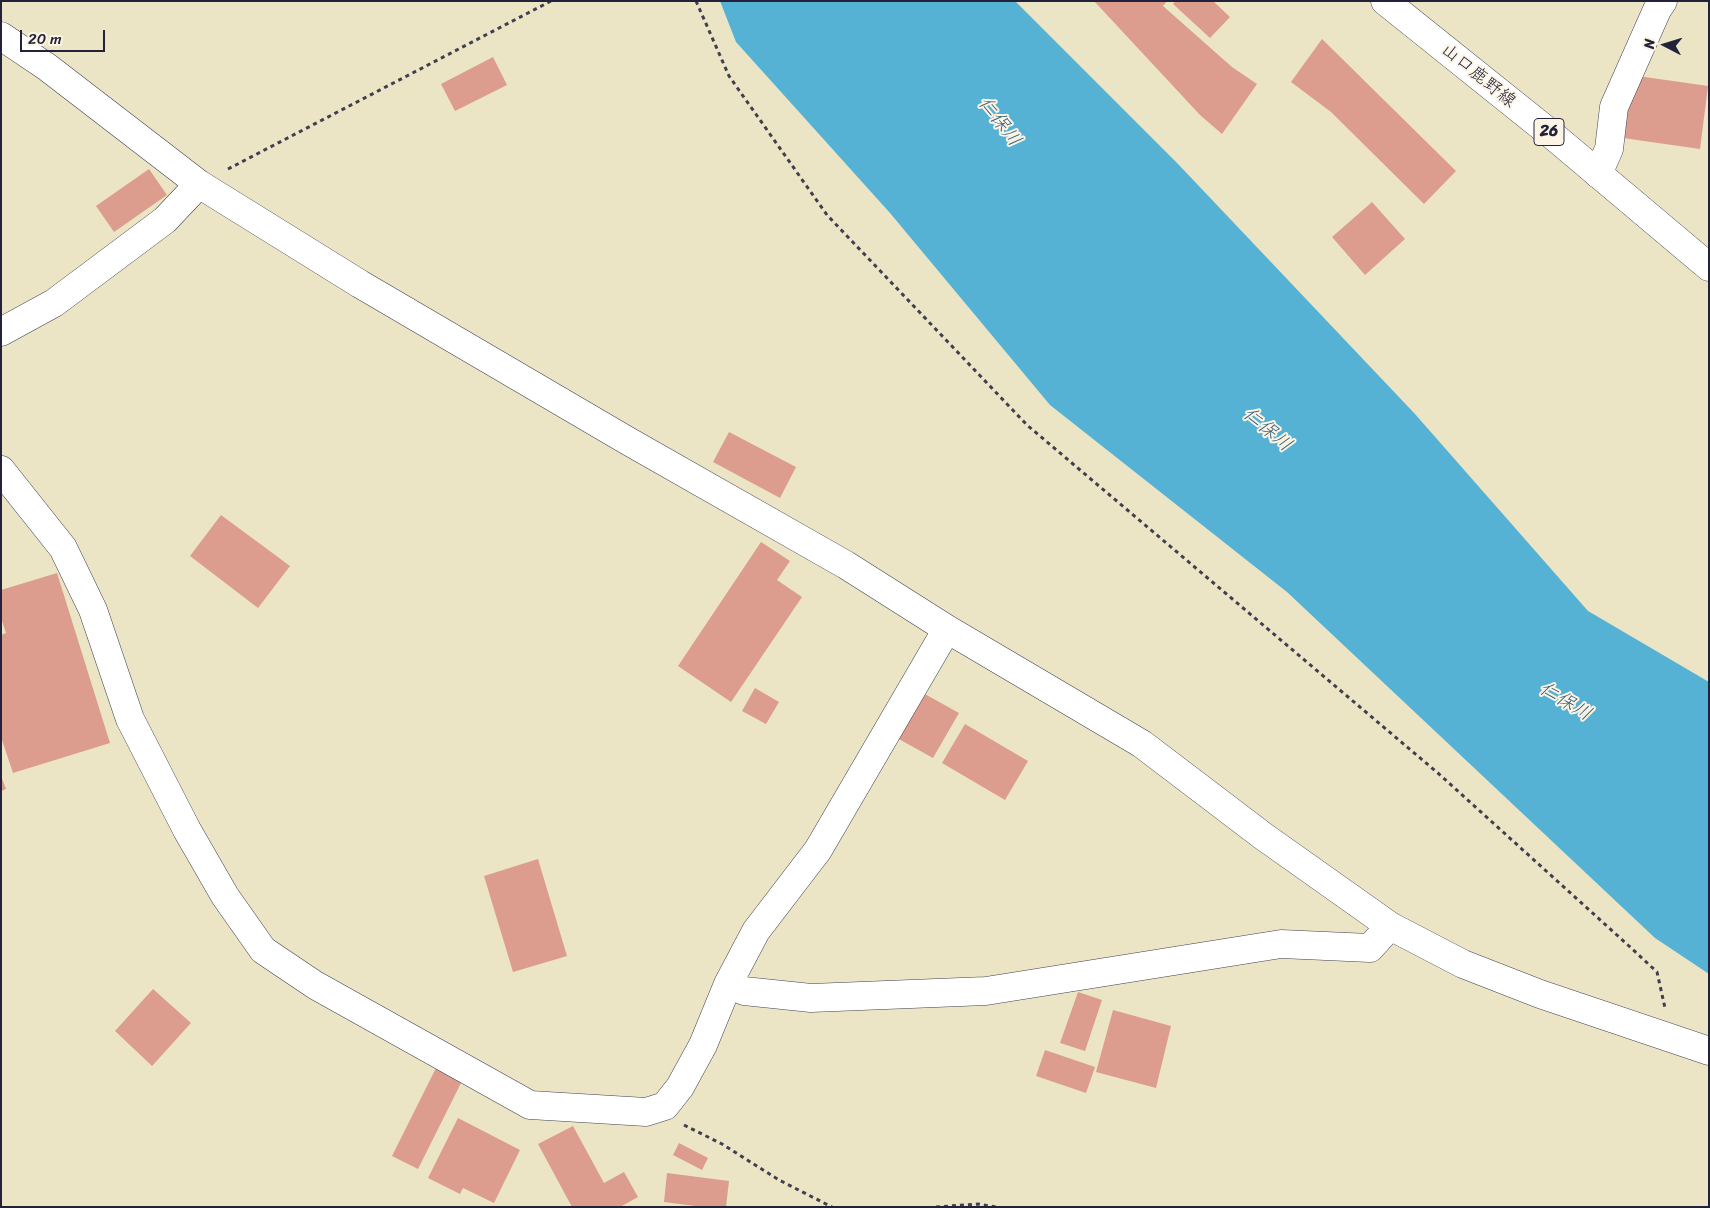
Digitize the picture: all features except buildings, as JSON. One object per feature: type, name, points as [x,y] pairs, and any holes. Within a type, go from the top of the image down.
[{"type":"street","name":"山口鹿野線","points":[[1384,1],[1598,174],[1709,267]]},
{"type":"street","points":[[1598,174],[1609,148],[1614,107],[1657,10],[1663,1]]},
{"type":"street","points":[[1,36],[47,67],[199,184],[360,284],[628,442],[846,565],[947,629],[1142,744],[1263,836],[1390,926],[1463,964],[1540,994],[1709,1051]]},
{"type":"street","points":[[1,332],[62,298],[165,220],[199,184]]},
{"type":"street","points":[[1,470],[63,548],[93,610],[130,719],[187,830],[225,896],[263,950],[323,990],[530,1105],[646,1112],[665,1106],[680,1087],[702,1045],[728,984],[756,931],[818,850],[947,629]]},
{"type":"street","points":[[728,984],[744,991],[811,998],[986,991],[1281,944],[1370,948],[1390,926]]},
{"type":"path","points":[[199,184],[551,1]]},
{"type":"path","points":[[696,1],[729,76],[827,215],[1027,425],[1440,774],[1657,972],[1666,1011],[1659,1034]]},
{"type":"path","points":[[665,1106],[673,1119],[722,1144],[779,1180],[832,1207]]},
{"type":"path","points":[[936,1207],[978,1204],[996,1207]]},
{"type":"water","name":"仁保川","points":[[720,1],[1015,1],[1179,165],[1415,414],[1588,611],[1709,682],[1709,974],[1655,938],[1287,592],[1050,405],[890,213],[736,42]]}]
